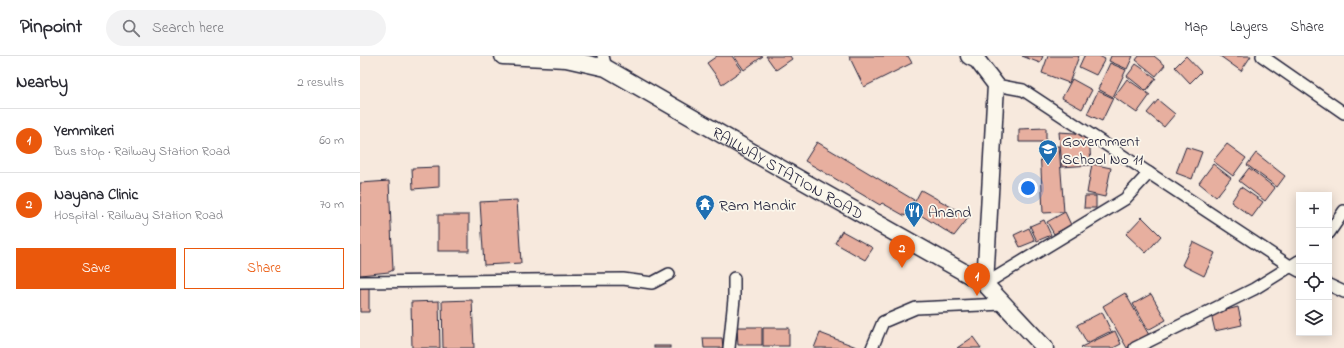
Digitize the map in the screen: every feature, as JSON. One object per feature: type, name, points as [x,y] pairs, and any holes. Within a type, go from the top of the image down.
[{"type":"main road","name":"RAILWAY STATION ROAD","points":[[503,56],[604,62],[773,164],[985,284],[1045,348]]},
{"type":"main road","points":[[975,57],[996,85],[985,284]]},
{"type":"street","points":[[1262,56],[1344,113]]},
{"type":"street","points":[[996,85],[1023,90],[1149,173],[1296,266],[1254,289],[1135,348]]},
{"type":"street","points":[[985,284],[1125,199],[1149,173]]},
{"type":"street","points":[[1332,229],[1344,211]]},
{"type":"street","points":[[360,282],[624,279],[652,283],[669,274]]},
{"type":"street","points":[[729,348],[734,299],[734,278]]},
{"type":"street","points":[[1332,286],[1344,292]]},
{"type":"street","points":[[872,348],[883,322],[916,308],[1003,304]]},
{"type":"building","points":[[717,56],[732,56],[742,70],[722,84],[707,63]]},
{"type":"building","points":[[734,56],[763,56],[744,70]]},
{"type":"building","points":[[766,56],[790,56],[792,59],[776,70]]},
{"type":"building","points":[[849,56],[908,56],[912,63],[864,87]]},
{"type":"building","points":[[1022,56],[1043,56],[1040,63]]},
{"type":"building","points":[[1048,56],[1079,56],[1069,83],[1042,73]]},
{"type":"building","points":[[1084,56],[1099,56],[1105,59],[1096,75],[1079,67]]},
{"type":"building","points":[[1111,56],[1133,56],[1127,69],[1109,61]]},
{"type":"building","points":[[1139,56],[1154,56],[1165,65],[1156,76],[1136,60]]},
{"type":"building","points":[[1186,56],[1201,72],[1190,83],[1175,67]]},
{"type":"building","points":[[1220,56],[1251,56],[1241,71]]},
{"type":"building","points":[[1110,63],[1126,70],[1113,97],[1098,89]]},
{"type":"building","points":[[1136,64],[1156,78],[1146,91],[1127,76]]},
{"type":"building","points":[[1072,79],[1092,90],[1082,109],[1062,98]]},
{"type":"building","points":[[1127,79],[1150,95],[1137,113],[1114,97]]},
{"type":"building","points":[[1098,91],[1113,98],[1102,121],[1087,114]]},
{"type":"building","points":[[1158,100],[1175,114],[1164,127],[1147,113]]},
{"type":"building","points":[[1046,128],[1046,142],[1019,142],[1019,129]]},
{"type":"building","points":[[1059,132],[1089,134],[1091,165],[1062,167]]},
{"type":"building","points":[[817,142],[914,200],[905,216],[882,203],[880,205],[805,161]]},
{"type":"building","points":[[1227,144],[1246,158],[1233,176],[1213,161]]},
{"type":"building","points":[[1059,146],[1064,212],[1043,213],[1040,147]]},
{"type":"building","points":[[1186,147],[1202,152],[1192,179],[1176,173]]},
{"type":"building","points":[[1256,153],[1285,176],[1277,187],[1247,165]]},
{"type":"building","points":[[1092,164],[1111,168],[1105,197],[1087,193]]},
{"type":"building","points":[[1213,164],[1231,178],[1216,197],[1199,183]]},
{"type":"building","points":[[439,167],[439,187],[413,189],[412,168]]},
{"type":"building","points":[[1249,168],[1275,188],[1265,201],[1239,181]]},
{"type":"building","points":[[389,181],[393,270],[389,272],[360,275],[360,183]]},
{"type":"building","points":[[1241,187],[1263,202],[1252,217],[1231,202]]},
{"type":"building","points":[[921,190],[969,217],[954,236],[911,209]]},
{"type":"building","points":[[1085,196],[1096,196],[1096,208],[1084,208]]},
{"type":"building","points":[[517,200],[521,263],[484,265],[480,202]]},
{"type":"building","points":[[1065,212],[1071,225],[1054,234],[1047,222]]},
{"type":"building","points":[[438,215],[469,215],[469,251],[438,251]]},
{"type":"building","points":[[1142,217],[1161,236],[1146,253],[1126,234]]},
{"type":"building","points":[[1044,220],[1051,235],[1037,241],[1030,226]]},
{"type":"building","points":[[1029,228],[1035,241],[1020,247],[1014,235]]},
{"type":"building","points":[[842,231],[873,248],[865,260],[835,243]]},
{"type":"building","points":[[1193,242],[1215,253],[1204,276],[1182,265]]},
{"type":"building","points":[[369,285],[369,312],[360,312],[360,286]]},
{"type":"building","points":[[1125,293],[1149,335],[1127,348],[1103,306]]},
{"type":"building","points":[[1151,294],[1166,320],[1148,330],[1133,304]]},
{"type":"building","points":[[472,300],[474,348],[443,348],[442,301]]},
{"type":"building","points":[[439,301],[440,348],[412,348],[411,302]]},
{"type":"building","points":[[1238,307],[1242,325],[1215,331],[1211,314]]},
{"type":"building","points":[[1102,312],[1111,331],[1087,343],[1077,325]]},
{"type":"building","points":[[737,327],[762,327],[762,345],[738,345]]},
{"type":"building","points":[[763,328],[789,328],[789,346],[763,346]]},
{"type":"building","points":[[1115,331],[1121,344],[1113,348],[1081,347]]},
{"type":"building","points":[[820,333],[859,348],[814,348]]},
{"type":"building","points":[[973,337],[981,348],[957,348]]},
{"type":"building","points":[[703,338],[722,338],[723,348],[704,348]]},
{"type":"building","points":[[654,346],[670,346],[670,348],[654,348]]},
{"type":"place","name":"Government School No 11","points":[[1048,166]]},
{"type":"place","name":"Ram Mandir","points":[[705,221]]},
{"type":"place","name":"Anand","points":[[914,228]]},
{"type":"place","name":"Nayana Clinic","points":[[902,268]]},
{"type":"place","name":"Yemmikeri","points":[[977,296]]}]
